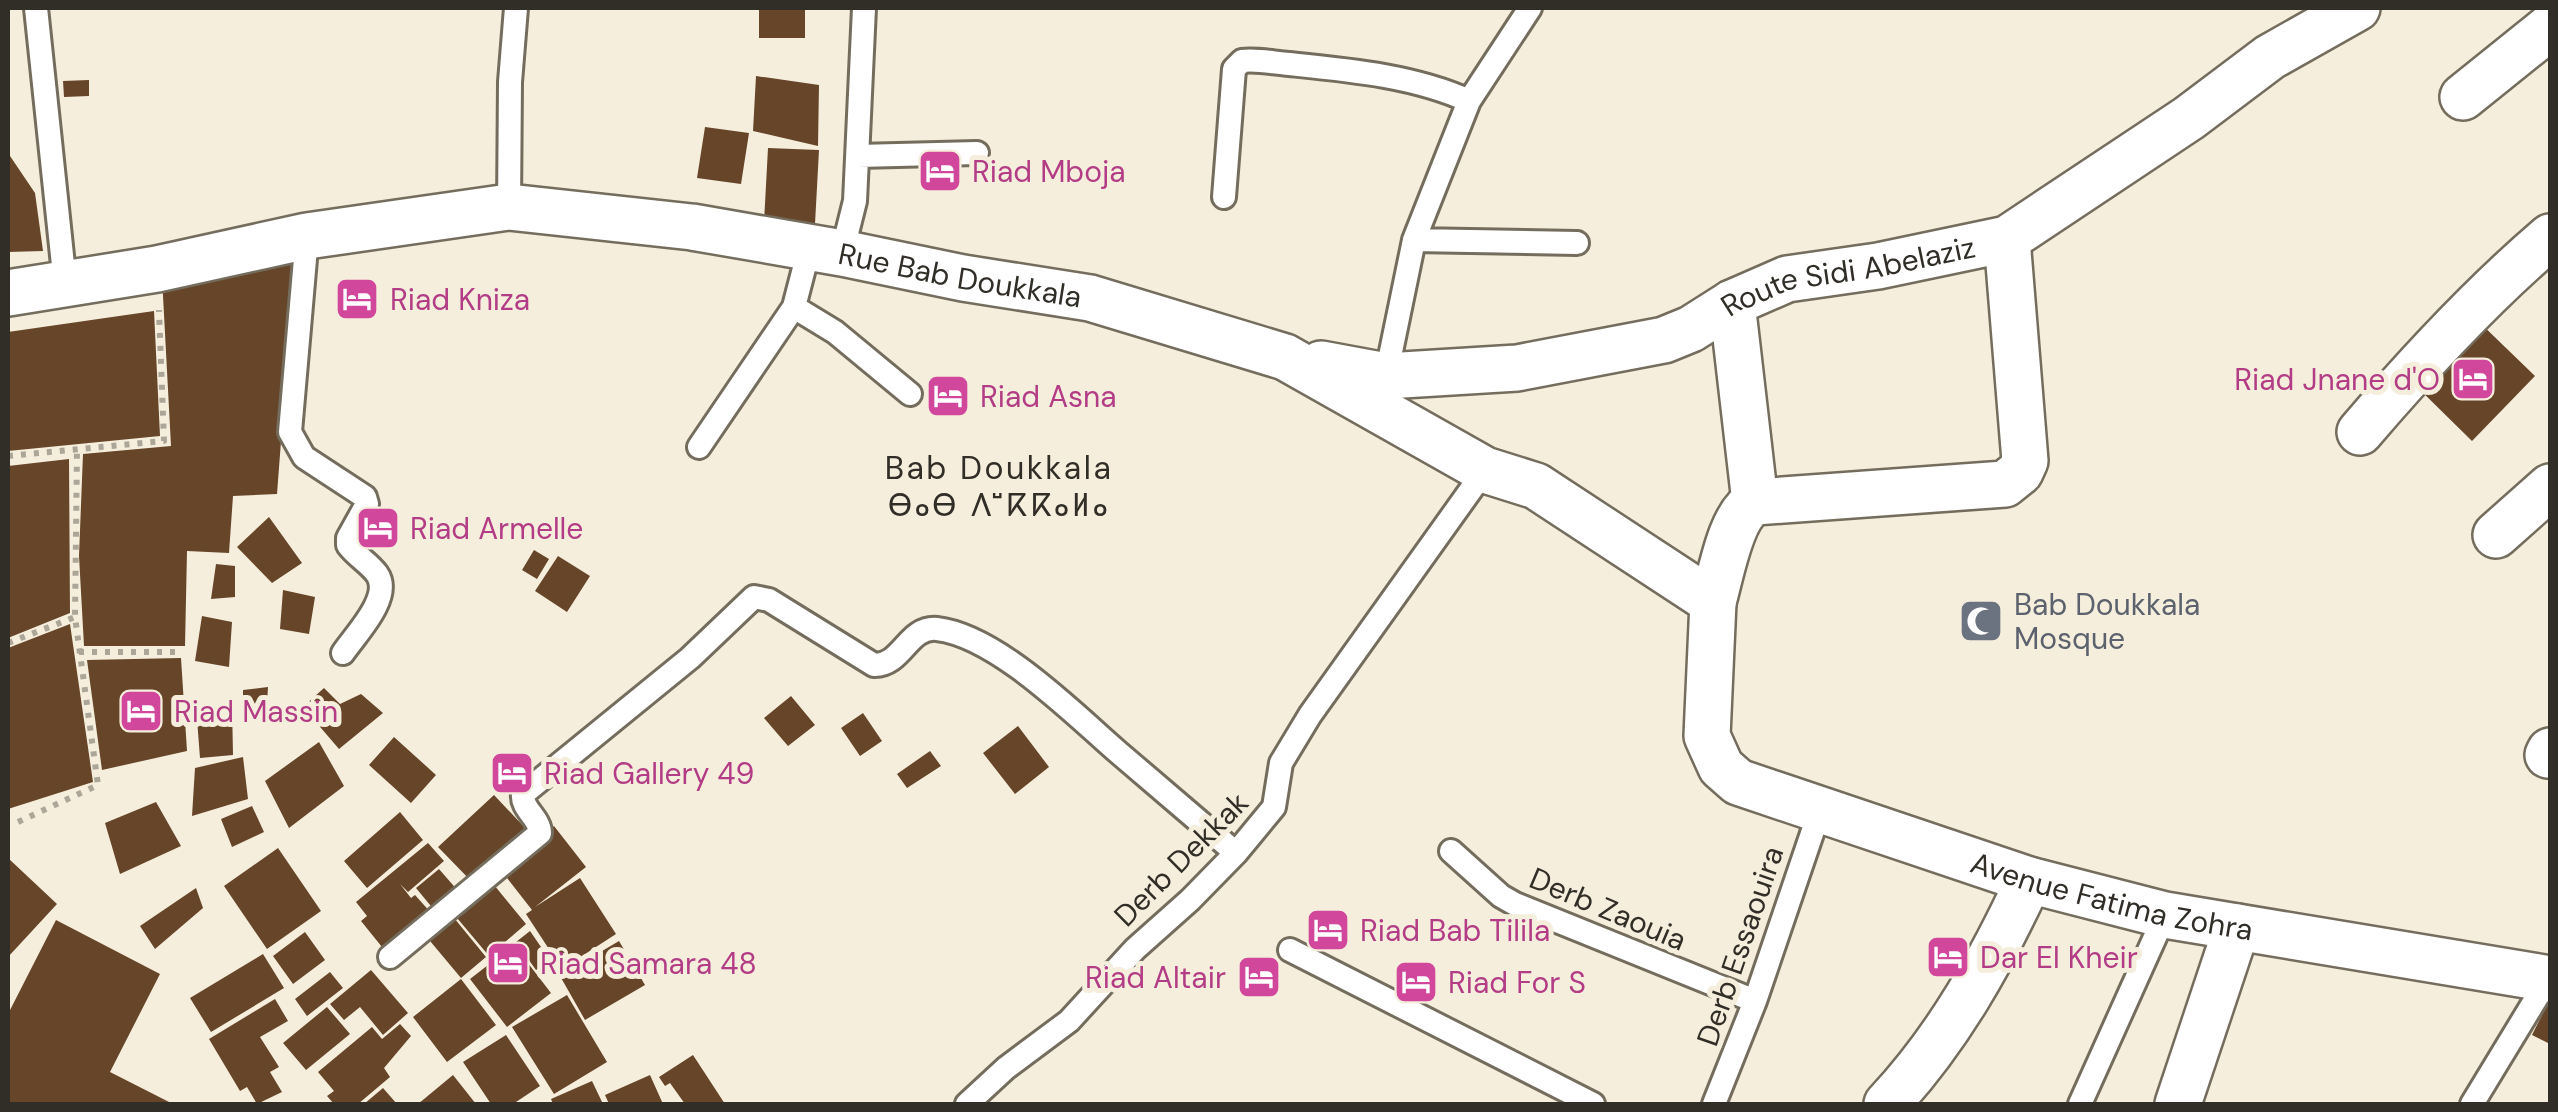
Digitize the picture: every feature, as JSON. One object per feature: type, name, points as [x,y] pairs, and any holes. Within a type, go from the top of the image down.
[{"type":"street","name":"Route Sidi Abelaziz","points":[[1285,357],[1386,376],[1517,368],[1664,340],[1787,279],[1878,266],[2007,240],[2190,118],[2270,57],[2356,8]]},
{"type":"street","points":[[2463,98],[2550,27]]},
{"type":"street","name":"Rue Bab Doukkala","points":[[8,293],[157,269],[307,236],[508,207],[692,227],[1090,298],[1285,357],[1485,470],[1536,486],[1713,602]]},
{"type":"street","points":[[2360,432],[2412,371],[2487,294],[2550,237]]},
{"type":"street","points":[[1713,602],[1736,524],[1746,507],[1755,502],[2005,484],[2014,479],[2025,461],[2007,240]]},
{"type":"street","points":[[1732,304],[1755,502]]},
{"type":"street","points":[[2496,535],[2550,488]]},
{"type":"street","name":"Avenue Fatima Zohra","points":[[1713,602],[1707,736],[1721,768],[1738,782],[2029,880],[2164,916],[2549,979]]},
{"type":"street","points":[[1887,1104],[1938,1041],[1997,950],[2029,880]]},
{"type":"street","points":[[2178,1104],[2237,927]]},
{"type":"lane","points":[[36,8],[66,284]]},
{"type":"lane","points":[[508,207],[510,82],[516,8]]},
{"type":"lane","points":[[699,447],[794,307],[854,201],[864,8]]},
{"type":"lane","points":[[1386,376],[1414,240],[1469,101],[1530,8]]},
{"type":"lane","points":[[1224,197],[1234,69],[1242,62],[1311,66],[1433,88],[1469,101]]},
{"type":"lane","points":[[858,156],[977,153]]},
{"type":"lane","points":[[307,236],[290,432],[304,457],[365,496],[367,504],[348,545],[378,574],[381,584],[374,606],[342,652]]},
{"type":"lane","points":[[1414,240],[1576,243]]},
{"type":"lane","points":[[794,307],[848,342],[910,394]]},
{"type":"lane","name":"Derb Dekkak","points":[[966,1104],[1069,1021],[1134,949],[1236,853],[1274,807],[1281,763],[1310,715],[1485,470]]},
{"type":"lane","points":[[390,957],[540,832],[523,802],[523,794],[690,658],[754,596],[769,600],[874,664],[892,660],[921,630],[933,628],[955,633],[985,648],[1061,702],[1236,853]]},
{"type":"lane","name":"Derb Essaouira","points":[[1714,1104],[1755,1001],[1820,807]]},
{"type":"lane","name":"Derb Zaouia","points":[[1451,852],[1514,904],[1755,1001]]},
{"type":"lane","points":[[2080,1104],[2164,916]]},
{"type":"lane","points":[[1290,950],[1593,1104]]},
{"type":"lane","points":[[2472,1104],[2549,979]]},
{"type":"path","points":[[8,456],[164,441],[157,269]]},
{"type":"path","points":[[18,822],[98,785],[75,618],[77,449]]},
{"type":"path","points":[[8,643],[75,618]]},
{"type":"path","points":[[79,652],[180,652]]},
{"type":"building","points":[[759,8],[805,8],[805,38],[759,38]]},
{"type":"building","points":[[756,76],[819,85],[818,146],[753,131]]},
{"type":"building","points":[[89,80],[89,96],[64,97],[63,81]]},
{"type":"building","points":[[705,127],[749,133],[741,184],[697,178]]},
{"type":"building","points":[[768,148],[819,150],[815,224],[764,222]]},
{"type":"building","points":[[8,153],[35,193],[43,251],[8,252]]},
{"type":"building","points":[[295,257],[277,494],[233,496],[229,553],[187,551],[185,646],[84,646],[79,556],[83,454],[171,446],[162,277]]},
{"type":"building","points":[[154,311],[160,436],[8,451],[8,332]]},
{"type":"building","name":"Riad Jnane d'O","points":[[2475,318],[2535,376],[2472,441],[2412,382]]},
{"type":"building","points":[[69,459],[70,613],[8,638],[8,466]]},
{"type":"building","points":[[269,517],[302,563],[272,583],[237,547]]},
{"type":"building","points":[[534,550],[549,559],[537,579],[522,570]]},
{"type":"building","points":[[558,556],[590,576],[567,612],[535,591]]},
{"type":"building","points":[[216,564],[235,566],[235,597],[211,599]]},
{"type":"building","points":[[283,590],[315,597],[309,634],[280,629]]},
{"type":"building","points":[[202,616],[232,622],[229,667],[195,661]]},
{"type":"building","points":[[70,624],[93,782],[8,809],[8,648]]},
{"type":"building","points":[[181,658],[187,751],[102,770],[87,660]]},
{"type":"building","points":[[268,687],[267,704],[243,708],[243,690]]},
{"type":"building","points":[[324,688],[340,704],[361,694],[383,713],[339,749],[303,707]]},
{"type":"building","points":[[791,696],[815,725],[788,746],[764,718]]},
{"type":"building","points":[[232,705],[233,755],[200,758],[196,706]]},
{"type":"building","points":[[863,713],[882,741],[860,756],[841,728]]},
{"type":"building","points":[[1018,726],[1049,767],[1015,794],[983,753]]},
{"type":"building","points":[[394,737],[436,775],[411,803],[369,765]]},
{"type":"building","points":[[319,742],[344,786],[289,828],[265,781]]},
{"type":"building","points":[[930,751],[941,766],[907,788],[897,774]]},
{"type":"building","points":[[243,757],[248,799],[192,816],[195,768]]},
{"type":"building","points":[[494,795],[529,832],[474,884],[438,847]]},
{"type":"building","points":[[156,802],[181,846],[120,874],[105,823]]},
{"type":"building","points":[[252,806],[264,832],[232,847],[221,819]]},
{"type":"building","points":[[400,812],[423,840],[367,888],[344,861]]},
{"type":"building","points":[[554,826],[586,867],[535,907],[580,878],[616,934],[562,969],[526,914],[532,910],[500,869]]},
{"type":"building","points":[[428,843],[444,861],[408,892],[400,884],[411,898],[415,895],[432,914],[386,952],[361,921],[367,916],[356,902]]},
{"type":"building","points":[[278,848],[321,911],[267,949],[224,886]]},
{"type":"building","points":[[8,858],[57,904],[8,957]]},
{"type":"building","points":[[439,869],[459,892],[435,911],[416,888]]},
{"type":"building","points":[[490,880],[526,924],[489,956],[452,912]]},
{"type":"building","points":[[196,888],[203,908],[155,949],[140,926]]},
{"type":"building","points":[[450,913],[486,957],[461,978],[425,935]]},
{"type":"building","points":[[56,920],[160,974],[110,1072],[173,1104],[8,1104],[8,1014]]},
{"type":"building","points":[[530,931],[550,960],[536,970],[516,942]]},
{"type":"building","points":[[305,932],[325,960],[293,984],[273,956]]},
{"type":"building","points":[[619,941],[645,985],[585,1020],[560,976]]},
{"type":"building","points":[[514,945],[551,993],[507,1027],[470,979]]},
{"type":"building","points":[[263,954],[284,988],[211,1032],[190,998]]},
{"type":"building","points":[[371,970],[408,1013],[383,1035],[360,1007],[344,1020],[330,1004]]},
{"type":"building","points":[[330,972],[343,988],[307,1016],[295,999]]},
{"type":"building","points":[[461,979],[496,1025],[447,1062],[413,1017]]},
{"type":"building","points":[[567,995],[607,1062],[554,1094],[512,1027]]},
{"type":"building","points":[[275,999],[288,1021],[260,1037],[279,1067],[270,1072],[282,1092],[257,1104],[247,1087],[240,1091],[209,1039]]},
{"type":"building","points":[[2550,999],[2550,1044],[2532,1035]]},
{"type":"building","points":[[327,1007],[350,1034],[306,1070],[283,1043]]},
{"type":"building","points":[[400,1024],[411,1036],[384,1068],[390,1077],[358,1104],[334,1104],[327,1096],[334,1091],[318,1072],[372,1027],[382,1039]]},
{"type":"building","points":[[506,1035],[540,1086],[513,1104],[491,1104],[463,1062]]},
{"type":"building","points":[[693,1055],[725,1104],[685,1104],[670,1083],[665,1086],[659,1077]]},
{"type":"building","points":[[453,1075],[476,1104],[418,1104]]},
{"type":"building","points":[[650,1075],[663,1104],[609,1104],[605,1095]]},
{"type":"building","points":[[592,1081],[603,1104],[553,1104],[551,1099]]},
{"type":"building","points":[[383,1088],[397,1104],[364,1104]]},
{"type":"place","name":"Riad Mboja","points":[[940,171]]},
{"type":"place","name":"Riad Kniza","points":[[357,299]]},
{"type":"place","name":"Riad Jnane d'O","points":[[2473,379]]},
{"type":"place","name":"Riad Asna","points":[[948,396]]},
{"type":"place","name":"Riad Armelle","points":[[378,528]]},
{"type":"place","name":"Bab Doukkala Mosque","points":[[1981,621]]},
{"type":"place","name":"Riad Massin","points":[[141,711]]},
{"type":"place","name":"Riad Gallery 49","points":[[512,773]]},
{"type":"place","name":"Riad Bab Tilila","points":[[1328,930]]},
{"type":"place","name":"Dar El Kheir","points":[[1948,957]]},
{"type":"place","name":"Riad Samara 48","points":[[508,963]]},
{"type":"place","name":"Riad Altair","points":[[1259,977]]},
{"type":"place","name":"Riad For S","points":[[1416,982]]},
{"type":"district","name":"Bab Doukkala ⴱⴰⴱ ⴷⵯⴽⴽⴰⵍⴰ","points":[[999,486]]}]
